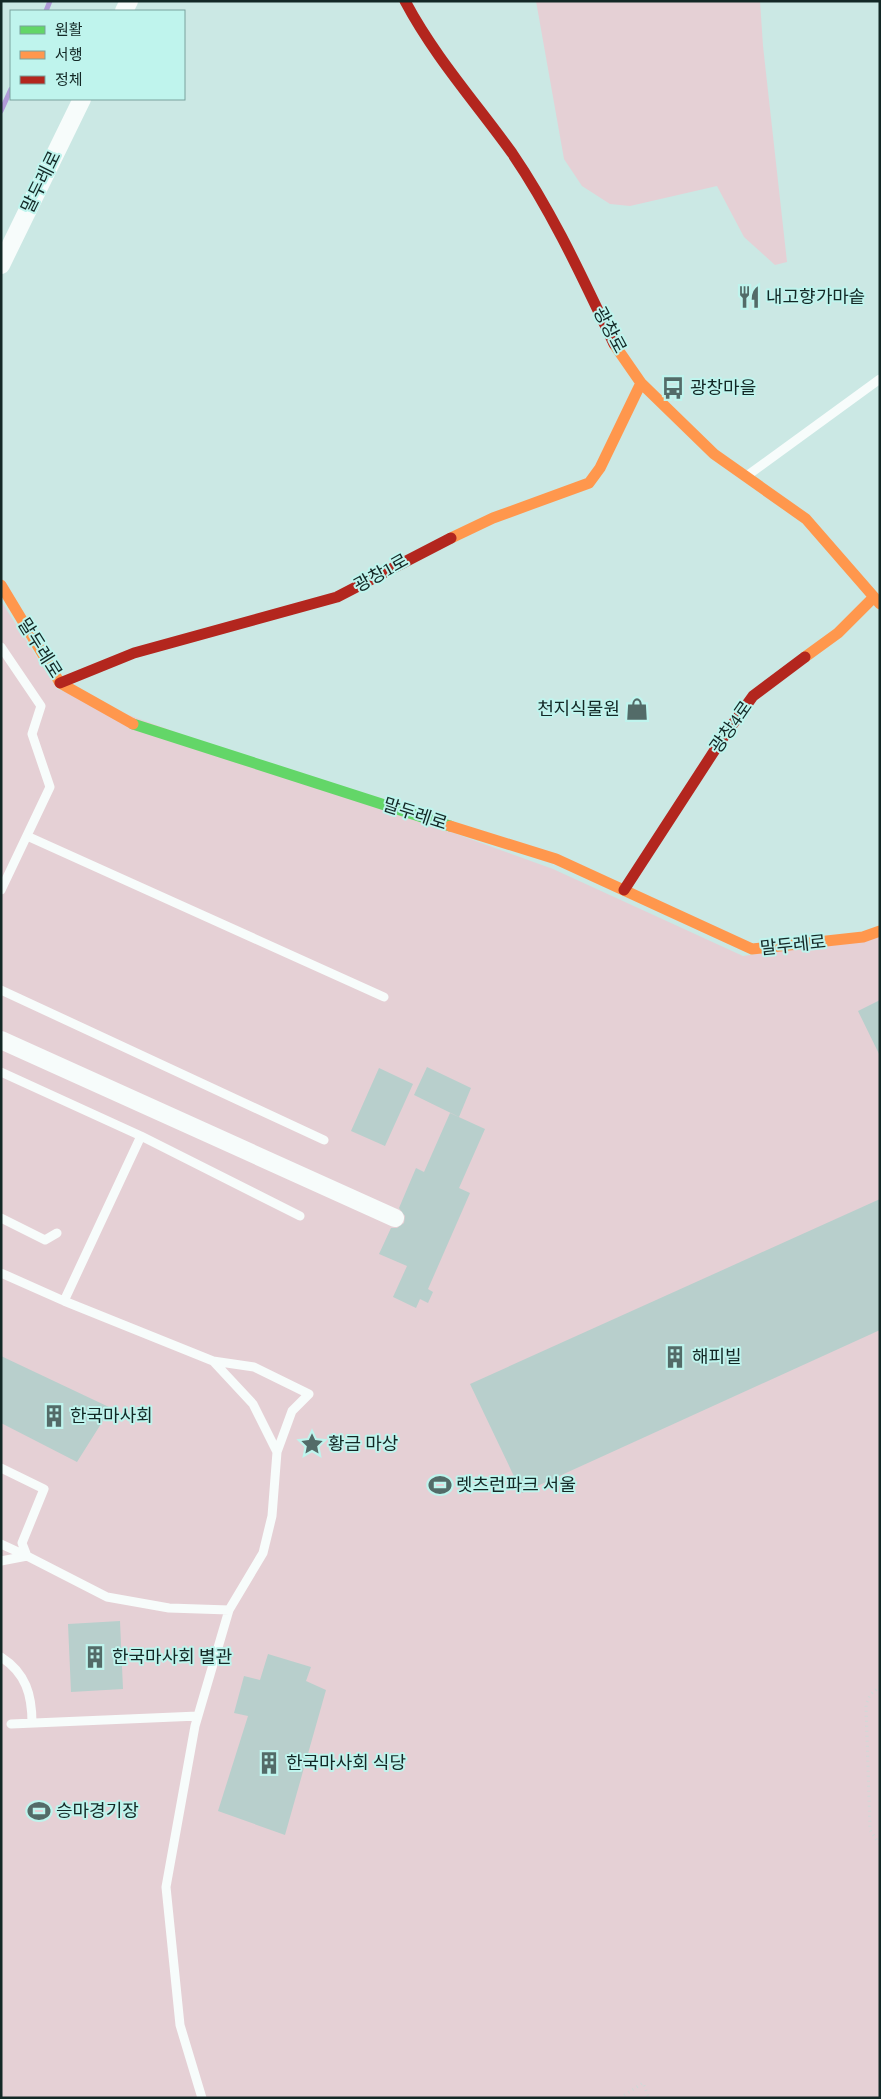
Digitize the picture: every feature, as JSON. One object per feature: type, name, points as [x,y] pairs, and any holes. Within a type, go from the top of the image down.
[{"type":"street","name":"광창로","points":[[405,1],[420,27],[512,154],[557,225],[615,345],[641,383],[714,454],[806,519],[877,601]]},
{"type":"street","name":"말두레로","points":[[1,265],[82,100]]},
{"type":"street","name":"광창1로","points":[[60,683],[134,654],[337,597],[414,554],[493,518],[589,483],[600,468],[641,383]]},
{"type":"street","name":"말두레로","points":[[1,585],[60,683],[140,728],[556,859],[752,949],[863,937],[880,931]]},
{"type":"street","name":"광창4로","points":[[624,890],[722,738],[753,696],[838,633],[877,601]]},
{"type":"street","points":[[1,1040],[395,1218]]},
{"type":"lane","points":[[746,476],[880,379]]},
{"type":"lane","points":[[1,647],[41,706],[32,734],[50,787],[1,890]]},
{"type":"lane","points":[[27,836],[384,997]]},
{"type":"lane","points":[[1,990],[324,1140]]},
{"type":"lane","points":[[1,1072],[141,1136],[300,1216]]},
{"type":"lane","points":[[64,1302],[141,1136]]},
{"type":"lane","points":[[1,1218],[45,1240],[58,1233]]},
{"type":"lane","points":[[1,1273],[64,1302],[213,1361],[254,1367],[309,1394],[292,1411],[278,1452],[272,1516],[263,1553],[229,1610],[198,1716],[166,1887],[180,2025],[202,2098]]},
{"type":"lane","points":[[213,1361],[253,1404],[278,1452]]},
{"type":"lane","points":[[1,1468],[44,1488],[22,1543],[27,1556]]},
{"type":"lane","points":[[1,1544],[107,1597],[169,1608],[229,1610]]},
{"type":"lane","points":[[1,1561],[27,1556]]},
{"type":"lane","points":[[1,1657],[23,1677],[29,1689],[32,1723]]},
{"type":"lane","points":[[11,1724],[198,1716]]},
{"type":"path","points":[[880,1686],[870,1695],[866,1705],[870,1830],[880,1845]]},
{"type":"path","points":[[620,2098],[643,2083],[650,2098]]},
{"type":"shaded area","points":[[536,1],[760,1],[763,46],[787,262],[775,265],[744,237],[717,186],[630,206],[610,204],[582,186],[564,159]]},
{"type":"shaded area","name":"렛츠런파크 서울","points":[[1,601],[57,689],[553,869],[743,956],[880,937],[880,2098],[1,2098]]},
{"type":"building","points":[[880,1000],[880,1056],[858,1011]]},
{"type":"building","points":[[427,1067],[471,1088],[459,1117],[414,1095]]},
{"type":"building","points":[[379,1068],[413,1084],[385,1146],[351,1131]]},
{"type":"building","points":[[450,1113],[485,1129],[459,1188],[470,1193],[428,1289],[433,1292],[428,1303],[420,1299],[416,1308],[393,1297],[407,1266],[379,1254],[391,1228],[397,1228],[404,1223],[405,1216],[399,1208],[416,1168],[424,1172]]},
{"type":"building","name":"해피빌","points":[[880,1199],[880,1330],[522,1493],[470,1384]]},
{"type":"building","name":"한국마사회","points":[[1,1356],[111,1408],[77,1462],[1,1423]]},
{"type":"building","name":"한국마사회 별관","points":[[120,1621],[123,1689],[71,1692],[68,1624]]},
{"type":"building","name":"한국마사회 식당","points":[[268,1654],[311,1667],[306,1681],[326,1690],[285,1835],[218,1811],[248,1716],[234,1713],[244,1676],[260,1680]]},
{"type":"waterway","points":[[46,10],[50,1]]},
{"type":"waterway","points":[[1,111],[10,91]]},
{"type":"traffic: fast","points":[[133,724],[450,826]]},
{"type":"traffic: slow","points":[[614,344],[641,383],[714,454],[806,519],[880,604]]},
{"type":"traffic: slow","points":[[451,538],[493,518],[589,483],[600,468],[641,383]]},
{"type":"traffic: slow","points":[[1,585],[60,683],[133,724]]},
{"type":"traffic: slow","points":[[805,657],[838,633],[873,598]]},
{"type":"traffic: slow","points":[[450,826],[556,859],[752,949],[863,937],[880,931]]},
{"type":"traffic: jam","points":[[405,1],[442,60],[527,176],[567,247],[614,344]]},
{"type":"traffic: jam","points":[[60,683],[134,653],[337,597],[451,538]]},
{"type":"traffic: jam","points":[[624,890],[722,739],[753,696],[805,657]]},
{"type":"place","name":"내고향가마솥","points":[[749,297]]},
{"type":"place","name":"광창마을","points":[[673,388]]},
{"type":"place","name":"천지식물원","points":[[637,709]]},
{"type":"place","name":"해피빌","points":[[675,1357]]},
{"type":"place","name":"한국마사회","points":[[54,1416]]},
{"type":"place","name":"황금 마상","points":[[312,1444]]},
{"type":"place","name":"렛츠런파크 서울","points":[[440,1485]]},
{"type":"place","name":"한국마사회 별관","points":[[95,1657]]},
{"type":"place","name":"한국마사회 식당","points":[[269,1763]]},
{"type":"place","name":"승마경기장","points":[[39,1811]]}]
